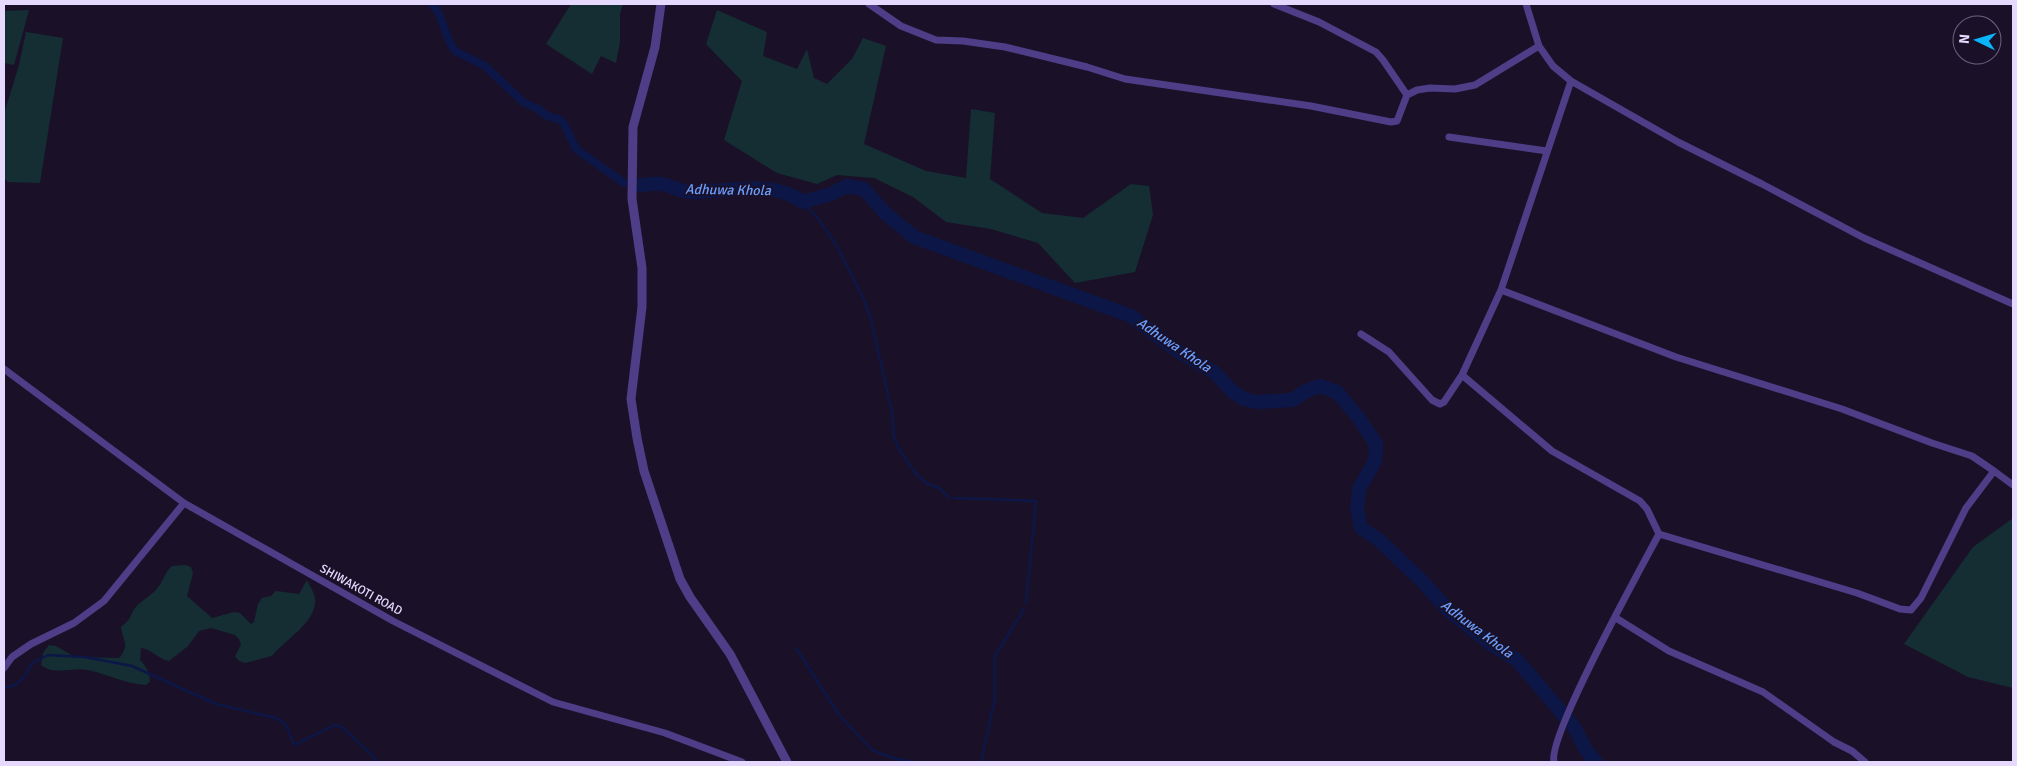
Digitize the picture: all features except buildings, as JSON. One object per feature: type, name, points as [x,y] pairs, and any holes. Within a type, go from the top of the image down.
[{"type":"street","points":[[661,4],[655,47],[633,127],[632,199],[642,268],[642,307],[631,399],[637,438],[644,471],[680,579],[690,597],[730,654],[787,762]]},
{"type":"street","points":[[869,4],[901,26],[936,40],[963,41],[1005,47],[1125,78],[1311,106],[1391,122],[1397,121],[1406,95],[1417,90],[1430,88],[1455,89],[1475,85],[1539,46]]},
{"type":"street","points":[[1274,4],[1319,22],[1376,52],[1406,95]]},
{"type":"street","points":[[1526,4],[1539,46],[1553,66],[1571,81],[1678,142],[1864,238],[2013,304]]},
{"type":"street","points":[[1360,334],[1389,352],[1432,400],[1440,404],[1444,402],[1462,375],[1501,290],[1571,81]]},
{"type":"street","points":[[1450,137],[1547,150]]},
{"type":"street","points":[[1501,290],[1676,357],[1842,409],[1932,444],[1972,456],[2013,485]]},
{"type":"street","name":"SHIWAKOTI ROAD","points":[[4,369],[184,503],[392,621],[553,702],[665,733],[742,762]]},
{"type":"street","points":[[1462,375],[1552,451],[1640,501],[1647,509],[1659,534],[1857,593],[1900,609],[1911,610],[1921,598],[1966,508],[1994,471]]},
{"type":"street","points":[[4,668],[12,657],[31,644],[74,623],[104,601],[184,503]]},
{"type":"street","points":[[1554,762],[1554,749],[1593,660],[1659,534]]},
{"type":"street","points":[[1616,618],[1675,654],[1763,692],[1834,742],[1852,751],[1865,762]]},
{"type":"green space","points":[[571,4],[623,4],[620,13],[620,42],[616,63],[601,56],[592,74],[546,44]]},
{"type":"green space","points":[[29,10],[14,65],[4,63],[4,11]]},
{"type":"green space","points":[[717,10],[767,32],[763,56],[797,69],[807,49],[814,78],[827,84],[852,59],[863,38],[886,46],[864,144],[926,171],[966,178],[971,109],[995,113],[990,179],[1042,213],[1083,218],[1131,184],[1149,186],[1153,215],[1135,272],[1075,283],[1038,243],[991,229],[946,222],[913,197],[874,178],[837,175],[817,184],[777,173],[724,140],[742,81],[706,44]]},
{"type":"green space","points":[[26,32],[63,38],[40,183],[8,182],[4,178],[4,114],[19,65]]},
{"type":"green space","points":[[2013,518],[2013,688],[1968,677],[1904,644],[1973,547]]},
{"type":"green space","points":[[185,565],[191,567],[193,573],[187,596],[212,618],[234,612],[240,613],[251,624],[254,622],[258,604],[262,598],[271,596],[276,591],[299,594],[307,580],[315,598],[315,607],[306,623],[272,656],[245,663],[239,661],[235,656],[241,645],[239,639],[235,635],[211,628],[199,631],[188,646],[169,661],[141,648],[140,660],[150,678],[146,685],[131,683],[88,670],[58,671],[41,665],[43,653],[49,645],[56,646],[75,657],[119,658],[125,649],[121,627],[129,619],[137,606],[156,589],[172,566]]},
{"type":"waterway","points":[[432,4],[438,12],[455,51],[485,66],[523,102],[538,109],[547,116],[559,119],[564,124],[576,149],[624,183]]},
{"type":"waterway","name":"Adhuwa Khola","points":[[639,185],[662,184],[691,192],[749,188],[763,189],[791,195],[803,202],[831,194],[847,186],[864,189],[885,213],[914,237],[1131,316],[1176,350],[1214,372],[1233,392],[1244,399],[1256,402],[1293,400],[1304,392],[1319,386],[1337,392],[1358,417],[1376,444],[1375,461],[1359,489],[1357,508],[1361,528],[1379,540],[1423,582],[1448,610],[1491,644],[1517,660],[1574,727],[1586,750],[1596,762]]},
{"type":"waterway","points":[[803,202],[820,221],[835,243],[863,297],[870,316],[892,412],[894,437],[900,451],[916,474],[926,483],[939,488],[950,498]]},
{"type":"waterway","points":[[955,498],[1036,501],[1026,603]]},
{"type":"waterway","points":[[981,762],[995,698],[995,656],[1024,609]]},
{"type":"waterway","points":[[796,648],[840,716],[872,750],[893,758],[914,762]]},
{"type":"waterway","points":[[4,688],[15,685],[24,678],[32,663],[48,655],[85,657],[132,666],[216,704],[276,718],[284,723],[294,745],[335,725],[342,727],[377,762]]}]
